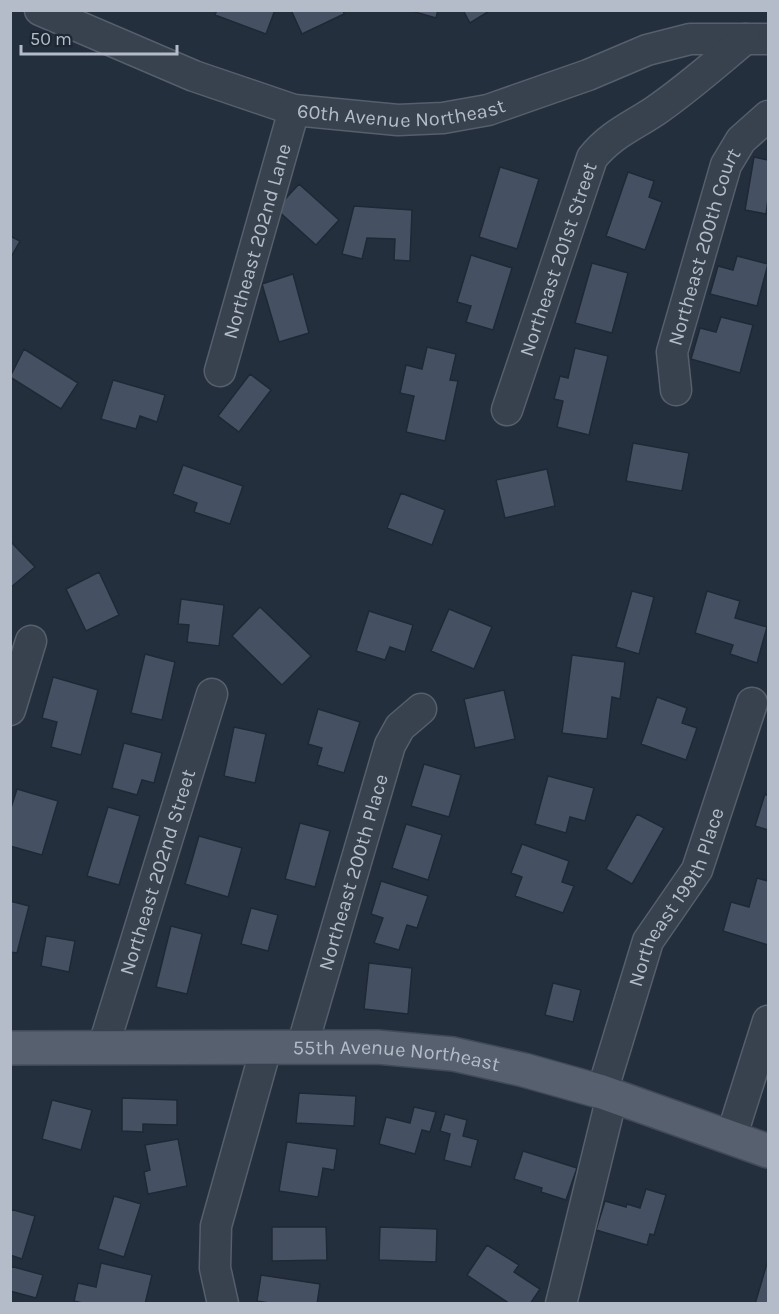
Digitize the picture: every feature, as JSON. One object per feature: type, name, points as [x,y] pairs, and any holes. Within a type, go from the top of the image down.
[{"type":"main road","name":"55th Avenue Northeast","points":[[10,1048],[377,1047],[453,1054],[524,1070],[607,1094],[768,1151]]},
{"type":"street","name":"60th Avenue Northeast","points":[[40,10],[194,76],[294,110],[398,120],[443,118],[488,110],[588,75],[647,50],[690,39],[757,39]]},
{"type":"street","name":"Northeast 201st Street","points":[[507,410],[592,158],[604,143],[757,39]]},
{"type":"street","name":"Northeast 202nd Lane","points":[[220,371],[294,110]]},
{"type":"street","name":"Northeast 200th Court","points":[[676,390],[672,352],[726,165],[741,140],[768,116]]},
{"type":"street","points":[[10,710],[31,641]]},
{"type":"street","name":"Northeast 202nd Street","points":[[104,1048],[212,694]]},
{"type":"street","name":"Northeast 199th Place","points":[[561,1304],[607,1094],[648,941],[697,870],[752,703]]},
{"type":"street","name":"Northeast 200th Place","points":[[302,1047],[390,745],[400,727],[421,709]]},
{"type":"street","points":[[731,1137],[760,1076],[768,1021]]},
{"type":"street","points":[[223,1304],[215,1268],[216,1226],[266,1048]]},
{"type":"building","points":[[217,10],[275,10],[266,34],[215,15]]},
{"type":"building","points":[[291,10],[343,10],[344,14],[302,34]]},
{"type":"building","points":[[408,10],[438,10],[436,18]]},
{"type":"building","points":[[463,10],[491,10],[470,23]]},
{"type":"building","points":[[754,157],[768,160],[766,214],[745,210]]},
{"type":"building","points":[[500,167],[539,179],[517,249],[479,237]]},
{"type":"building","points":[[628,172],[654,181],[649,197],[662,202],[645,250],[606,236]]},
{"type":"building","points":[[299,184],[339,220],[316,245],[276,209]]},
{"type":"building","points":[[354,206],[412,210],[410,261],[394,260],[395,239],[367,238],[362,259],[342,254]]},
{"type":"building","points":[[10,236],[20,241],[10,259]]},
{"type":"building","points":[[471,255],[512,268],[493,330],[466,322],[471,306],[457,302]]},
{"type":"building","points":[[737,256],[768,264],[757,306],[710,294],[718,266],[733,270]]},
{"type":"building","points":[[592,263],[628,273],[612,333],[575,323]]},
{"type":"building","points":[[293,274],[309,333],[279,342],[262,284]]},
{"type":"building","points":[[721,317],[753,325],[740,373],[691,359],[700,328],[716,332]]},
{"type":"building","points":[[427,347],[456,354],[450,380],[458,381],[445,441],[406,432],[414,396],[400,393],[406,365],[422,369]]},
{"type":"building","points":[[575,348],[608,356],[589,435],[557,427],[563,401],[554,399],[560,376],[568,378]]},
{"type":"building","points":[[24,349],[78,383],[61,409],[10,377]]},
{"type":"building","points":[[250,374],[271,390],[239,432],[218,416]]},
{"type":"building","points":[[113,380],[165,395],[157,422],[140,416],[136,429],[101,419]]},
{"type":"building","points":[[633,443],[689,453],[682,491],[626,481]]},
{"type":"building","points":[[183,465],[243,486],[230,524],[194,512],[197,503],[173,494]]},
{"type":"building","points":[[547,469],[555,506],[505,518],[496,480]]},
{"type":"building","points":[[401,493],[445,510],[432,545],[387,528]]},
{"type":"building","points":[[10,541],[35,567],[10,588]]},
{"type":"building","points":[[99,572],[119,615],[86,631],[66,589]]},
{"type":"building","points":[[632,591],[654,597],[639,654],[616,647]]},
{"type":"building","points":[[707,591],[740,601],[735,618],[767,627],[757,663],[730,654],[733,645],[695,633]]},
{"type":"building","points":[[181,599],[224,605],[219,646],[187,642],[189,625],[178,624]]},
{"type":"building","points":[[260,607],[311,656],[282,685],[232,636]]},
{"type":"building","points":[[449,609],[492,627],[474,669],[431,651]]},
{"type":"building","points":[[369,611],[413,625],[405,652],[390,647],[385,660],[356,651]]},
{"type":"building","points":[[145,654],[175,662],[162,720],[131,713]]},
{"type":"building","points":[[572,655],[625,662],[620,699],[612,697],[607,739],[562,733]]},
{"type":"building","points":[[53,677],[98,690],[81,755],[51,747],[57,722],[42,718]]},
{"type":"building","points":[[504,690],[515,739],[475,748],[464,699]]},
{"type":"building","points":[[657,697],[687,708],[682,723],[697,728],[686,760],[641,744]]},
{"type":"building","points":[[318,709],[360,722],[344,773],[317,765],[322,748],[308,744]]},
{"type":"building","points":[[234,727],[266,734],[255,783],[224,776]]},
{"type":"building","points":[[124,743],[162,753],[154,783],[142,780],[137,795],[112,788]]},
{"type":"building","points":[[424,764],[461,775],[449,817],[411,806]]},
{"type":"building","points":[[548,776],[594,788],[585,821],[570,817],[566,833],[535,824]]},
{"type":"building","points":[[17,789],[58,801],[42,855],[10,846],[10,811]]},
{"type":"building","points":[[765,794],[768,796],[768,830],[755,826]]},
{"type":"building","points":[[108,807],[140,816],[119,885],[87,876]]},
{"type":"building","points":[[637,814],[664,828],[632,884],[606,869]]},
{"type":"building","points":[[300,823],[330,831],[315,887],[285,879]]},
{"type":"building","points":[[406,824],[442,835],[428,880],[392,868]]},
{"type":"building","points":[[199,836],[242,848],[228,897],[185,884]]},
{"type":"building","points":[[522,844],[569,861],[562,882],[574,886],[563,913],[515,896],[522,877],[511,873]]},
{"type":"building","points":[[757,878],[768,881],[768,945],[723,931],[731,902],[749,907]]},
{"type":"building","points":[[381,881],[428,896],[417,928],[407,925],[399,950],[374,943],[383,918],[371,914]]},
{"type":"building","points":[[10,901],[29,906],[17,953],[10,952]]},
{"type":"building","points":[[251,908],[278,915],[268,951],[241,944]]},
{"type":"building","points":[[171,926],[202,934],[187,994],[156,987]]},
{"type":"building","points":[[46,936],[75,941],[69,972],[41,966]]},
{"type":"building","points":[[369,963],[412,968],[408,1014],[364,1009]]},
{"type":"building","points":[[553,983],[581,990],[573,1022],[545,1015]]},
{"type":"building","points":[[299,1093],[356,1096],[354,1126],[296,1123]]},
{"type":"building","points":[[122,1098],[177,1100],[177,1125],[143,1124],[143,1132],[122,1131]]},
{"type":"building","points":[[52,1100],[92,1110],[81,1150],[42,1139]]},
{"type":"building","points":[[414,1107],[436,1112],[430,1132],[422,1130],[415,1154],[379,1144],[386,1117],[410,1123]]},
{"type":"building","points":[[445,1114],[467,1120],[463,1136],[478,1140],[471,1167],[444,1160],[450,1134],[440,1131]]},
{"type":"building","points":[[178,1139],[187,1186],[148,1194],[144,1172],[150,1170],[145,1145]]},
{"type":"building","points":[[287,1142],[337,1149],[334,1170],[323,1168],[318,1197],[279,1191]]},
{"type":"building","points":[[523,1151],[577,1168],[566,1200],[541,1192],[542,1188],[514,1179]]},
{"type":"building","points":[[646,1189],[666,1195],[654,1235],[650,1234],[647,1245],[596,1230],[605,1201],[640,1208]]},
{"type":"building","points":[[114,1196],[141,1204],[124,1257],[98,1249]]},
{"type":"building","points":[[10,1209],[35,1216],[22,1259],[10,1255]]},
{"type":"building","points":[[272,1227],[326,1227],[327,1260],[272,1261]]},
{"type":"building","points":[[380,1227],[437,1229],[436,1262],[379,1260]]},
{"type":"building","points":[[487,1245],[519,1265],[514,1272],[540,1289],[530,1304],[510,1304],[467,1275]]},
{"type":"building","points":[[768,1260],[768,1304],[755,1304]]},
{"type":"building","points":[[101,1263],[152,1275],[145,1304],[87,1304],[74,1301],[78,1283],[96,1287]]},
{"type":"building","points":[[10,1266],[43,1275],[36,1298],[10,1291]]},
{"type":"building","points":[[261,1275],[320,1284],[317,1304],[275,1304],[257,1301]]}]
